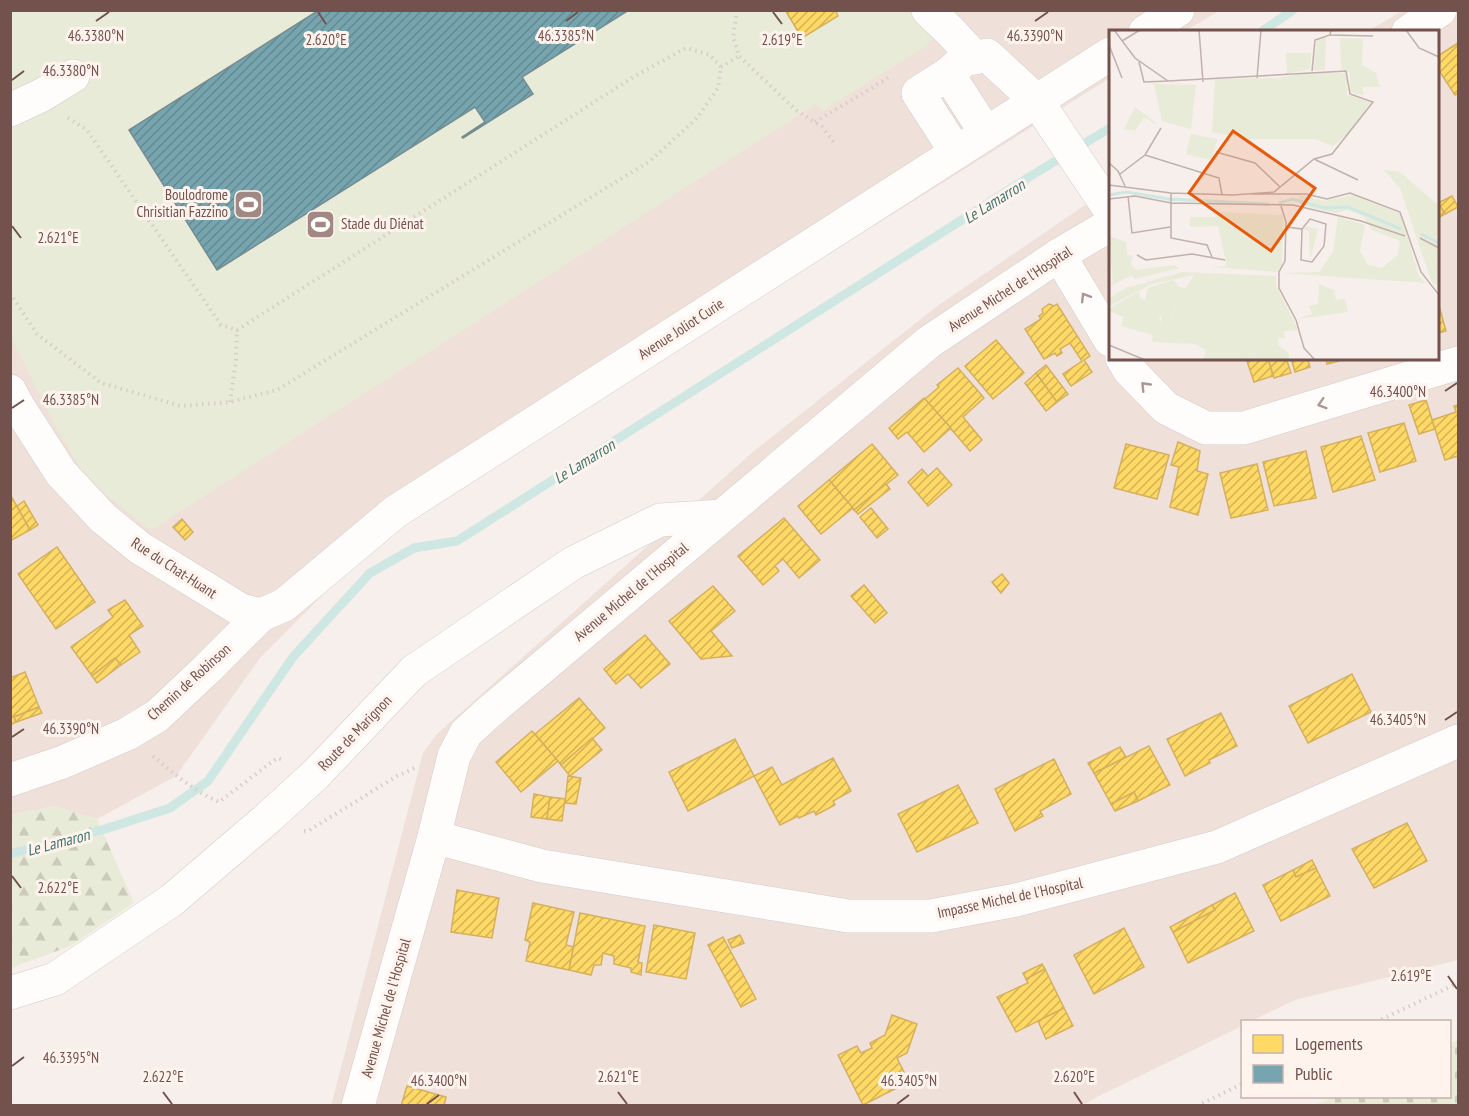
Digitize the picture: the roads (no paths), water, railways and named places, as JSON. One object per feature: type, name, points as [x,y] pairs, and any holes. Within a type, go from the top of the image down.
[{"type":"street","points":[[928,10],[962,66],[986,133]]},
{"type":"street","points":[[1148,30],[1178,10]]},
{"type":"street","points":[[1411,30],[1440,10]]},
{"type":"street","points":[[956,152],[918,93],[962,66],[987,55],[1037,101],[1109,208]]},
{"type":"street","name":"Avenue Joliot Curie","points":[[261,615],[284,605],[395,512],[1109,55]]},
{"type":"street","points":[[22,109],[73,76]]},
{"type":"street","name":"Avenue Michel de l'Hospital","points":[[358,1106],[434,837],[454,756],[466,733],[929,342],[1059,255],[1109,226]]},
{"type":"street","points":[[1059,255],[1109,338]]},
{"type":"street","points":[[1123,360],[1129,370],[1166,408],[1206,428],[1244,428],[1458,363]]},
{"type":"street","name":"Rue du Chat-Huant","points":[[13,402],[61,474],[103,518],[140,548],[241,610],[261,615]]},
{"type":"street","name":"Route de Marignon","points":[[10,993],[55,979],[172,900],[274,813],[324,766],[414,671],[573,563],[660,520],[721,516]]},
{"type":"street","name":"Chemin de Robinson","points":[[10,780],[63,762],[116,739],[156,716],[261,615]]},
{"type":"street","name":"Impasse Michel de l'Hospital","points":[[434,837],[542,866],[848,916],[931,916],[1016,900],[1217,847],[1458,741]]},
{"type":"waterway","name":"Le Lamarron","points":[[1264,30],[1293,10]]},
{"type":"waterway","name":"Le Lamarron","points":[[10,854],[105,829],[170,808],[208,781],[293,657],[370,573],[414,548],[457,541],[1109,129]]},
{"type":"place","name":"Boulodrome Chrisitian Fazzino","points":[[249,204]]},
{"type":"place","name":"Stade du Diénat","points":[[320,224]]},
{"type":"water label","name":"Le Lamaron","points":[[58,842]]}]
